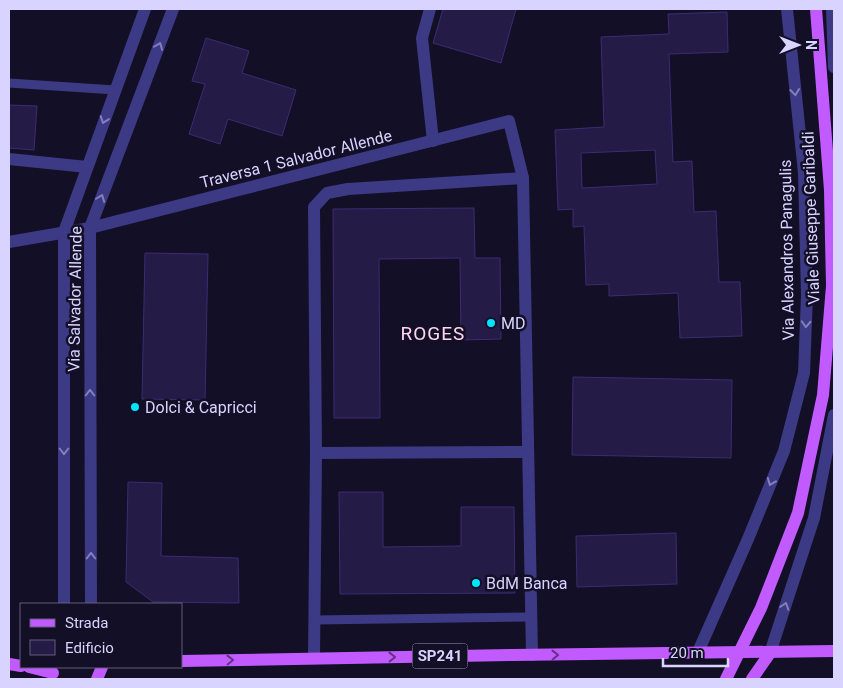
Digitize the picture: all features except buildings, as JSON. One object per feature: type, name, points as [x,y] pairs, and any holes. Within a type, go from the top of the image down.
[{"type":"main road","name":"Viale Giuseppe Garibaldi","points":[[726,679],[762,608],[798,513],[823,395],[832,286],[830,190],[816,9]]},
{"type":"main road","name":"SP241","points":[[182,661],[834,651]]},
{"type":"main road","points":[[752,679],[770,652]]},
{"type":"main road","points":[[33,668],[54,673]]},
{"type":"street","name":"Via Salvador Allende","points":[[64,603],[64,232],[145,9]]},
{"type":"street","name":"Via Salvador Allende","points":[[91,603],[90,228],[173,9]]},
{"type":"street","points":[[430,9],[422,38],[433,141]]},
{"type":"street","name":"Via Alexandros Panagulis","points":[[698,652],[748,539],[784,451],[804,373],[807,296],[804,174],[787,9]]},
{"type":"street","points":[[832,9],[834,67]]},
{"type":"street","name":"Traversa 1 Salvador Allende","points":[[9,242],[90,228],[509,121],[523,178]]},
{"type":"street","points":[[9,159],[87,167]]},
{"type":"street","points":[[314,658],[316,453],[314,207],[327,193],[348,189],[523,178],[532,655]]},
{"type":"street","points":[[770,652],[814,518],[834,415]]},
{"type":"street","points":[[316,453],[528,452]]},
{"type":"lane","points":[[9,82],[115,90]]},
{"type":"lane","points":[[314,620],[531,617]]},
{"type":"place","name":"MD","points":[[491,323]]},
{"type":"place","name":"Dolci & Capricci","points":[[135,407]]},
{"type":"place","name":"BdM Banca","points":[[476,583]]},
{"type":"district","name":"ROGES","points":[[433,333]]}]
